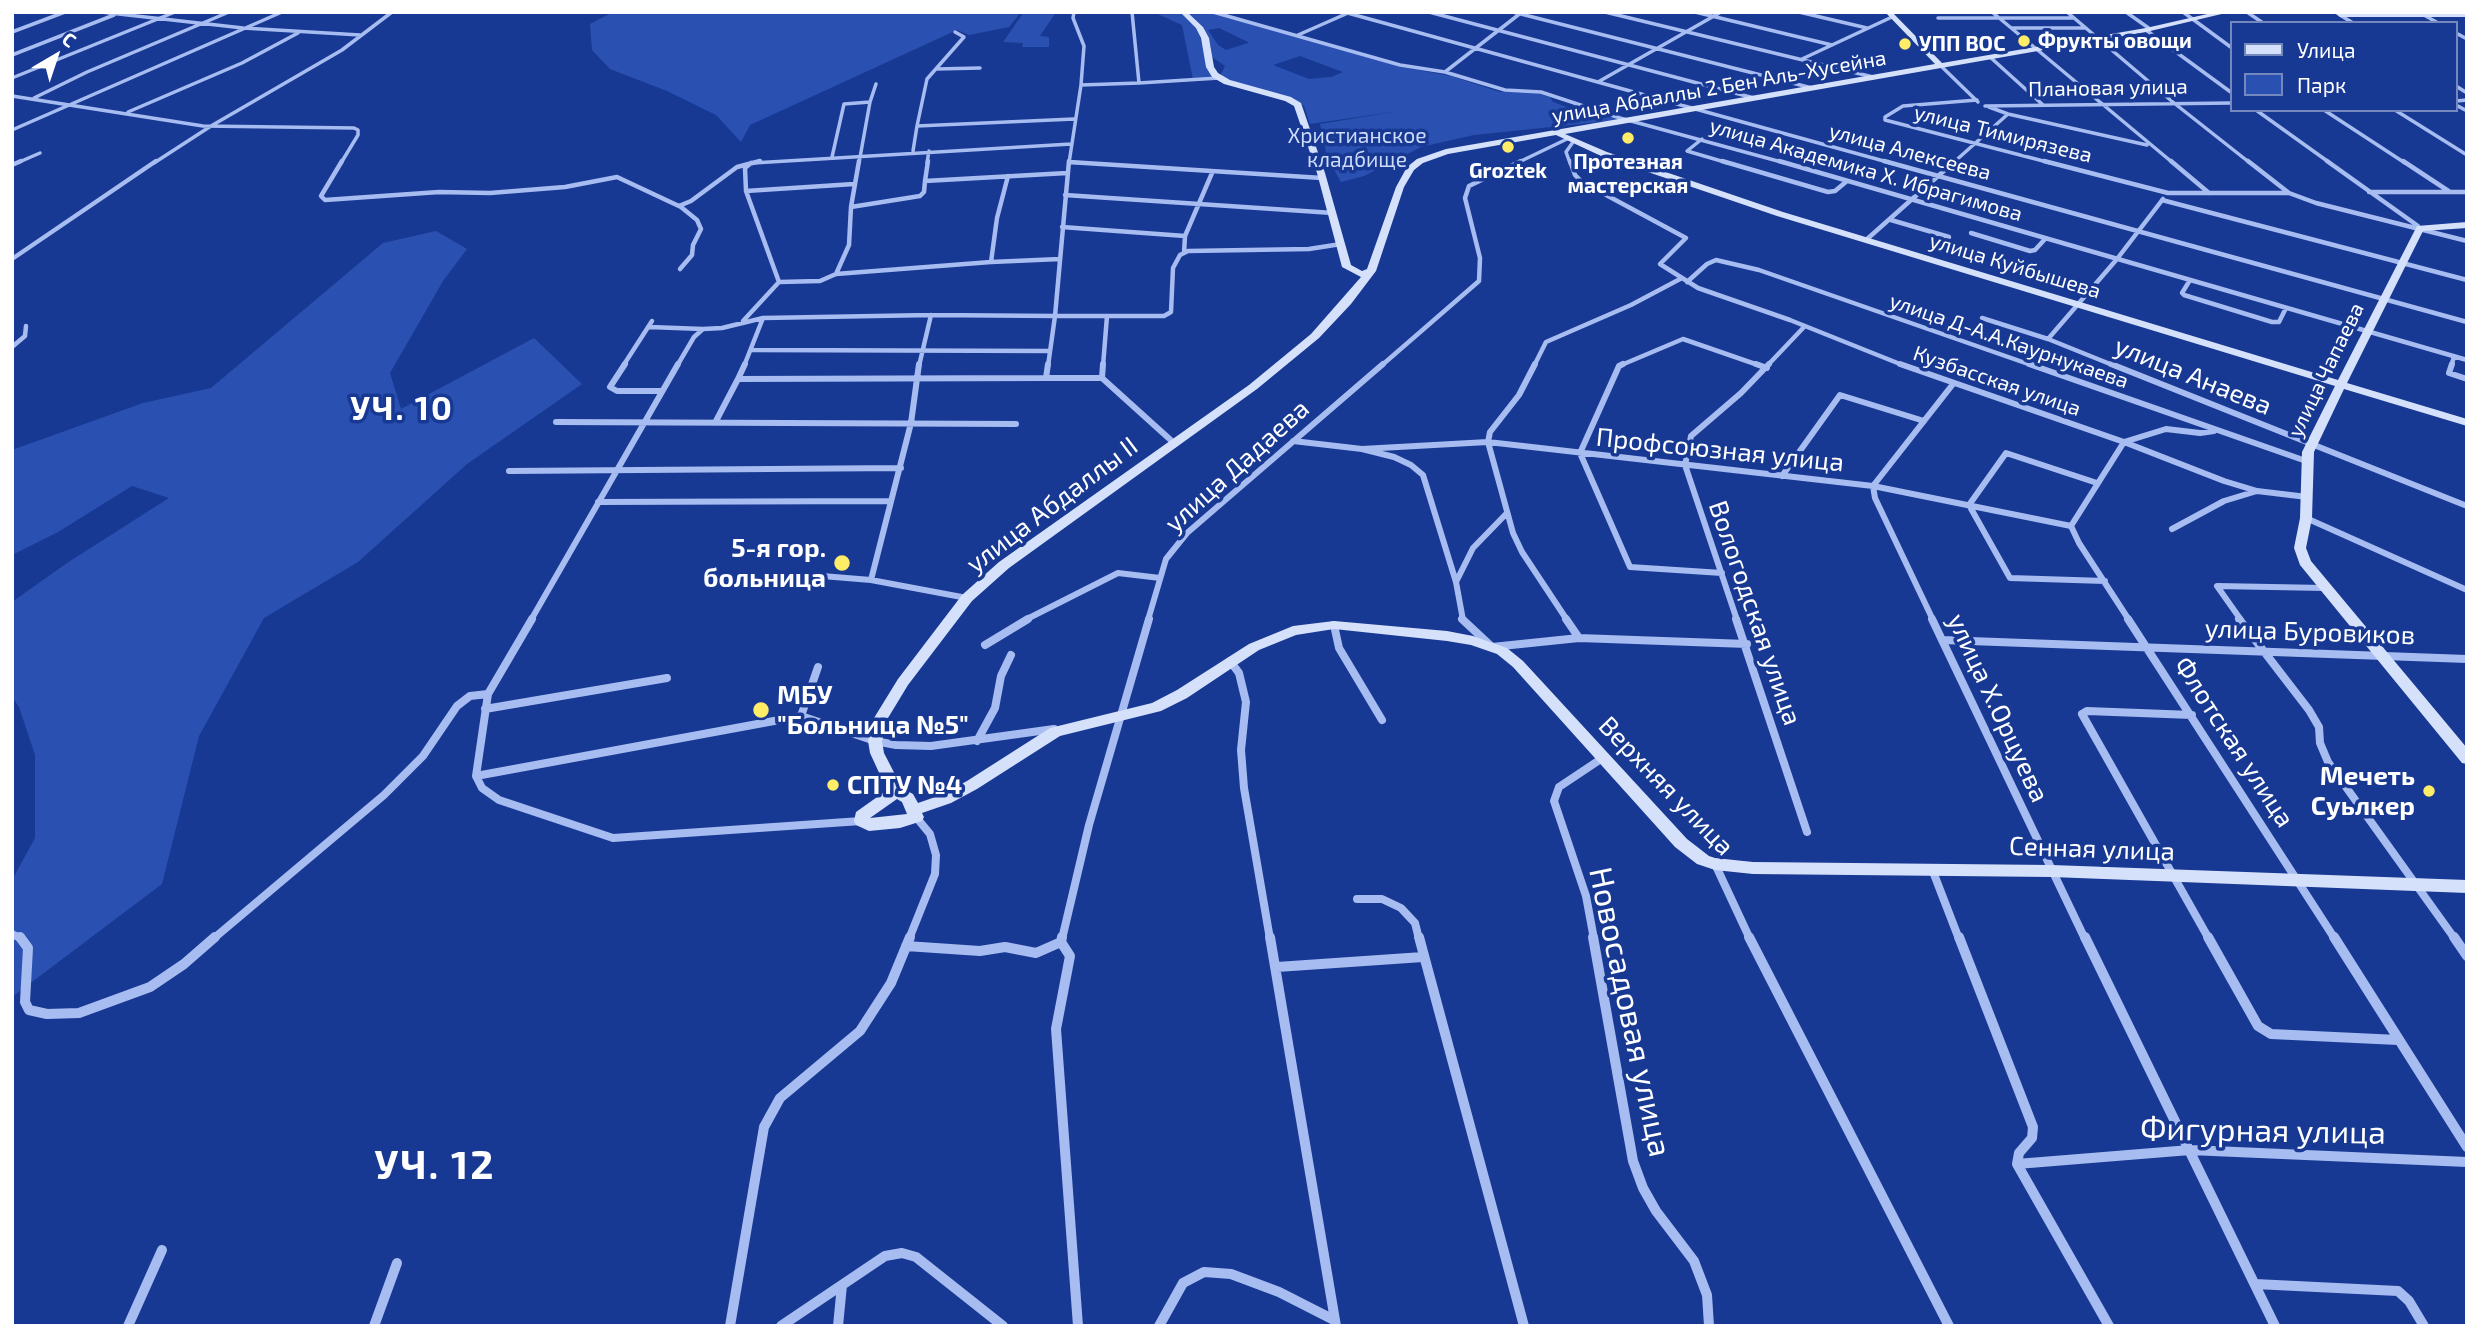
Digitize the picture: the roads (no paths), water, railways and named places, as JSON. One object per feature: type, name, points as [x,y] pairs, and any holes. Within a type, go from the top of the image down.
[{"type":"street","points":[[12,32],[65,12]]},
{"type":"street","points":[[101,12],[243,28],[360,35]]},
{"type":"street","points":[[12,78],[175,12]]},
{"type":"street","points":[[33,99],[81,75],[229,12]]},
{"type":"street","points":[[13,129],[282,12]]},
{"type":"street","points":[[12,258],[211,126],[329,58],[371,30],[392,12]]},
{"type":"street","points":[[1046,379],[1055,316],[1067,173],[1081,85],[1084,46],[1073,18],[1074,12]]},
{"type":"street","points":[[1132,12],[1139,83]]},
{"type":"street","points":[[1183,12],[1199,27],[1208,50],[1210,67],[1219,78]]},
{"type":"street","name":"улица Академика Х. Ибрагимова","points":[[1213,12],[1400,65],[1446,72],[1505,90],[1541,92],[2467,360]]},
{"type":"street","points":[[1298,35],[1347,12]]},
{"type":"street","name":"улица Алексеева","points":[[1347,12],[2467,322]]},
{"type":"street","points":[[1429,12],[1754,98]]},
{"type":"street","points":[[1513,12],[1812,88]]},
{"type":"street","points":[[1605,12],[1873,77]]},
{"type":"street","points":[[1695,12],[1832,45]]},
{"type":"street","points":[[1598,82],[1721,12]]},
{"type":"street","points":[[1798,12],[1868,28]]},
{"type":"street","points":[[1992,12],[2150,146],[2210,193]]},
{"type":"street","points":[[2067,12],[2174,103],[2289,193],[2316,203],[2467,241]]},
{"type":"street","points":[[2126,12],[2230,91]]},
{"type":"street","points":[[2183,12],[2230,46]]},
{"type":"street","name":"улица Абдаллы 2 Бен Аль-Хусейна","points":[[1371,271],[1400,187],[1415,164],[1428,157],[2035,50],[2227,12]]},
{"type":"street","points":[[12,55],[119,13]]},
{"type":"street","points":[[1446,72],[1521,13]]},
{"type":"street","points":[[2338,13],[2467,15]]},
{"type":"street","points":[[1802,60],[1890,15],[1985,106],[2008,114],[2150,146]]},
{"type":"street","points":[[2424,15],[2434,21]]},
{"type":"street","points":[[1938,18],[2075,18]]},
{"type":"street","points":[[2011,28],[2086,28]]},
{"type":"street","points":[[127,113],[242,63],[300,32]]},
{"type":"street","points":[[913,152],[925,83],[964,37],[956,32]]},
{"type":"street","points":[[1990,58],[2042,105]]},
{"type":"street","points":[[936,69],[980,68]]},
{"type":"street","points":[[12,70],[28,72]]},
{"type":"street","points":[[1081,85],[1219,78],[1288,99],[1298,105],[1333,213],[1347,267],[1351,291],[1347,302]]},
{"type":"street","points":[[836,274],[849,246],[854,184],[876,84]]},
{"type":"street","points":[[12,96],[211,126],[354,128],[358,130],[358,135],[321,196],[325,200],[565,187],[612,177],[634,183],[679,206],[697,220],[701,229],[693,245],[692,255],[680,269]]},
{"type":"street","name":"улица Тимирязева","points":[[1977,100],[1903,106],[1885,117],[1891,122],[2168,193],[2289,193]]},
{"type":"street","points":[[832,157],[844,104],[870,102]]},
{"type":"street","name":"Плановая улица","points":[[1985,106],[2230,103]]},
{"type":"street","points":[[2259,112],[2420,228],[2467,225]]},
{"type":"street","points":[[2327,112],[2450,192]]},
{"type":"street","points":[[2398,112],[2467,155]]},
{"type":"street","name":"Плановая улица","points":[[1866,240],[2008,114]]},
{"type":"street","points":[[917,126],[1074,119]]},
{"type":"street","name":"улица Куйбышева","points":[[1557,133],[1570,141],[1749,204],[2467,423]]},
{"type":"street","points":[[1702,139],[1687,151],[1828,192],[1835,191],[1847,181]]},
{"type":"street","points":[[1570,141],[1566,152],[1575,174],[1582,182],[1686,238],[1660,264],[1684,280]]},
{"type":"street","name":"улица Дадаева","points":[[1061,942],[1089,825],[1120,716],[1166,559],[1174,546],[1479,281],[1480,258],[1465,198],[1466,189],[1489,174],[1570,141]]},
{"type":"street","points":[[679,206],[691,201],[737,167],[751,163],[1071,144]]},
{"type":"street","points":[[851,206],[920,196],[924,192],[929,151]]},
{"type":"street","points":[[12,165],[40,153]]},
{"type":"street","points":[[1069,162],[1322,178]]},
{"type":"street","points":[[751,163],[745,168],[746,191],[775,263],[779,282]]},
{"type":"street","points":[[925,181],[1067,173]]},
{"type":"street","points":[[662,391],[617,391],[610,387],[650,324],[704,329],[722,328],[763,318],[931,315],[1164,316],[1173,310],[1173,268],[1184,253],[1185,236],[1212,173]]},
{"type":"street","points":[[991,262],[996,218],[1007,176]]},
{"type":"street","points":[[746,191],[854,184]]},
{"type":"street","points":[[2369,192],[2467,192]]},
{"type":"street","points":[[2048,339],[2117,259],[2168,193]]},
{"type":"street","points":[[1065,195],[1333,213]]},
{"type":"street","points":[[2162,200],[2467,280]]},
{"type":"street","points":[[1891,220],[1949,237]]},
{"type":"street","points":[[1062,227],[1185,236]]},
{"type":"street","name":"улица Чапаева","points":[[2326,588],[2301,554],[2306,518],[2306,461],[2311,444],[2339,384],[2420,228]]},
{"type":"street","points":[[1971,233],[2030,251],[2035,250],[2046,239]]},
{"type":"street","points":[[1184,253],[1309,250],[1341,244]]},
{"type":"street","points":[[743,321],[779,282],[820,281],[836,274],[1060,259]]},
{"type":"street","name":"улица Д-А.А.Каурнукаева","points":[[1684,280],[1716,260],[1759,270],[2306,461]]},
{"type":"street","points":[[1347,267],[1362,274],[1371,271]]},
{"type":"street","name":"улица Абдаллы II","points":[[875,741],[881,718],[890,700],[967,598],[1004,565],[1284,363],[1347,302],[1371,271]]},
{"type":"street","points":[[1579,638],[1522,552],[1506,514],[1488,442],[1490,432],[1519,395],[1546,342],[1684,280]]},
{"type":"street","name":"Кузбасская улица","points":[[1684,280],[1953,384],[2124,442],[2197,472],[2257,491],[2307,498]]},
{"type":"street","points":[[2190,280],[2182,292],[2184,295],[2272,322],[2279,321],[2286,308]]},
{"type":"street","points":[[871,580],[901,468],[911,423],[916,379],[931,315]]},
{"type":"street","points":[[1101,378],[1107,316]]},
{"type":"street","points":[[716,421],[752,350],[763,318]]},
{"type":"street","name":"улица Анаева","points":[[1982,318],[2048,339],[2467,506]]},
{"type":"street","points":[[12,348],[25,337],[26,326]]},
{"type":"street","points":[[1685,465],[1691,436],[1697,429],[1741,393],[1804,327]]},
{"type":"street","points":[[704,329],[694,337],[662,391],[488,694],[476,776],[482,788],[499,800],[613,838],[862,821],[869,825],[901,822],[972,785],[1045,737],[1170,701],[1254,647],[1293,631],[1334,625],[1421,632],[1492,647],[1579,638],[1746,644]]},
{"type":"street","points":[[1722,573],[1630,567],[1580,453],[1619,366],[1683,339],[1767,368]]},
{"type":"street","points":[[752,350],[1050,351]]},
{"type":"street","points":[[2455,357],[2449,373],[2467,379]]},
{"type":"street","points":[[738,379],[1101,378],[1174,443]]},
{"type":"street","points":[[1873,486],[1953,384]]},
{"type":"street","points":[[1782,477],[1840,395],[1924,421]]},
{"type":"street","points":[[556,422],[1016,424]]},
{"type":"street","points":[[2071,526],[2124,442],[2166,429],[2200,433],[2217,430]]},
{"type":"street","points":[[1293,441],[1362,449]]},
{"type":"street","name":"Профсоюзная улица","points":[[1362,449],[1488,442],[1873,486],[2071,526]]},
{"type":"street","name":"Верхняя улица","points":[[1362,449],[1394,457],[1411,465],[1423,475],[1456,582],[1461,618],[1492,647],[1518,664],[1601,759],[1681,843],[1703,860],[1715,864],[1732,904],[1950,1326]]},
{"type":"street","points":[[2097,483],[2006,453],[1969,505],[2010,578],[2105,581]]},
{"type":"street","name":"Вологодская улица","points":[[1685,465],[1807,832]]},
{"type":"street","points":[[509,471],[901,468]]},
{"type":"street","name":"улица Х.Орцуева","points":[[1873,486],[1875,498],[2052,871],[2276,1326]]},
{"type":"street","points":[[2172,529],[2224,501],[2257,491]]},
{"type":"street","points":[[598,502],[891,501]]},
{"type":"street","points":[[1456,582],[1473,548],[1506,514]]},
{"type":"street","points":[[2306,518],[2467,590]]},
{"type":"street","name":"Флотская улица","points":[[2071,526],[2467,1147]]},
{"type":"street","points":[[985,645],[1010,628],[1118,573],[1160,578]]},
{"type":"street","points":[[822,576],[871,580],[967,598]]},
{"type":"street","points":[[2467,759],[2326,588],[2217,585],[2261,650],[2309,710],[2319,727],[2320,743],[2328,762],[2467,956]]},
{"type":"street","points":[[1334,625],[1339,648],[1382,720]]},
{"type":"street","name":"улица Буровиков","points":[[1942,640],[2467,659]]},
{"type":"street","points":[[977,741],[995,708],[1001,676],[1011,655]]},
{"type":"street","points":[[1230,662],[1238,673],[1246,702],[1241,750],[1244,788],[1277,967],[1286,1039],[1335,1323]]},
{"type":"street","points":[[801,716],[818,667]]},
{"type":"street","points":[[485,709],[667,678]]},
{"type":"street","points":[[12,934],[20,937],[28,948],[25,1002],[29,1010],[47,1014],[79,1013],[150,987],[184,964],[384,795],[423,756],[461,700],[488,694]]},
{"type":"street","points":[[2192,715],[2087,711],[2082,714],[2258,1026],[2264,1031],[2398,1040]]},
{"type":"street","points":[[476,776],[801,716],[875,741],[915,746],[977,741],[1093,723]]},
{"type":"street","points":[[730,1326],[764,1127],[780,1098],[860,1031],[891,983],[934,874],[936,855],[930,834],[908,798],[896,792],[877,753],[875,741]]},
{"type":"street","name":"Новосадовая улица","points":[[1601,759],[1559,787],[1554,801],[1586,896],[1633,1161],[1643,1188],[1656,1211],[1694,1261],[1707,1296],[1709,1326]]},
{"type":"street","points":[[862,821],[862,816],[872,807],[896,792]]},
{"type":"street","name":"Сенная улица","points":[[1715,864],[1753,868],[2052,871],[2467,887]]},
{"type":"street","points":[[1932,869],[2033,1127],[2032,1138],[2019,1153],[2017,1164],[2109,1326]]},
{"type":"street","points":[[1357,899],[1382,899],[1401,908],[1415,923],[1524,1326]]},
{"type":"street","points":[[906,946],[980,951],[1005,947],[1036,953],[1061,942],[1070,956],[1056,1029],[1078,1326]]},
{"type":"street","points":[[1277,967],[1423,957]]},
{"type":"street","name":"Фигурная улица","points":[[2017,1164],[2190,1150],[2467,1162]]},
{"type":"street","points":[[128,1326],[162,1250]]},
{"type":"street","points":[[782,1326],[885,1256],[902,1253],[916,1257],[1003,1326]]},
{"type":"street","points":[[374,1326],[397,1263]]},
{"type":"street","points":[[1159,1326],[1183,1283],[1204,1272],[1231,1274],[1267,1287],[1335,1323]]},
{"type":"street","points":[[2255,1284],[2398,1291],[2410,1301],[2424,1326]]},
{"type":"street","points":[[838,1326],[842,1285]]},
{"type":"place","name":"Фрукты овощи","points":[[2024,41]]},
{"type":"place","name":"УПП ВОС","points":[[1905,44]]},
{"type":"place","name":"Протезная мастерская","points":[[1628,138]]},
{"type":"place","name":"Groztek","points":[[1508,147]]},
{"type":"place","name":"5-я гор. больница","points":[[842,563]]},
{"type":"place","name":"МБУ \"Больница №5\"","points":[[761,710]]},
{"type":"place","name":"СПТУ №4","points":[[833,785]]},
{"type":"place","name":"Мечеть Суьлкер","points":[[2429,791]]},
{"type":"district","name":"УЧ. 10","points":[[402,409]]},
{"type":"district","name":"УЧ. 12","points":[[435,1166]]},
{"type":"park label","name":"Христианское кладбище","points":[[1357,148]]}]
